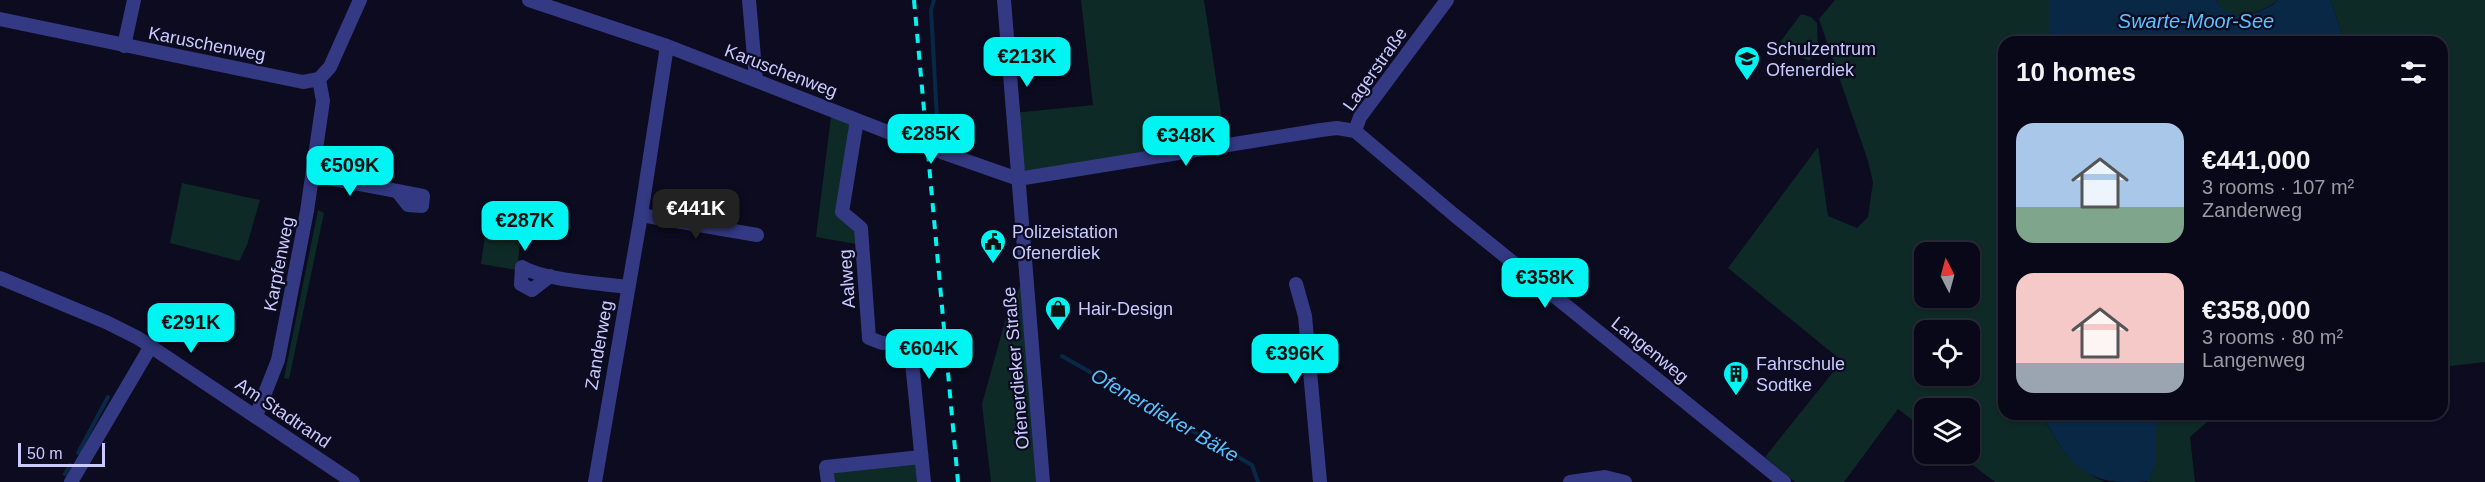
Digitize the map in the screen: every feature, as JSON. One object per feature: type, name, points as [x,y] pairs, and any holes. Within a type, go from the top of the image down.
[{"type":"street","points":[[124,46],[134,0]]},
{"type":"street","points":[[319,79],[330,68],[360,0]]},
{"type":"street","name":"Karuschenweg","points":[[529,0],[667,46],[857,120],[1018,179]]},
{"type":"street","points":[[749,0],[756,80]]},
{"type":"street","name":"Ofenerdieker Straße","points":[[1004,0],[1043,482]]},
{"type":"street","name":"Lagerstraße","points":[[1354,131],[1360,117],[1447,0]]},
{"type":"street","name":"Karuschenweg","points":[[0,19],[303,82],[319,79]]},
{"type":"street","name":"Zanderweg","points":[[595,482],[641,215],[667,46]]},
{"type":"street","name":"Karpfenweg","points":[[256,416],[278,360],[314,175],[323,100],[319,79]]},
{"type":"street","name":"Aalweg","points":[[857,120],[842,212],[861,228],[869,338],[882,343],[910,342],[921,457]]},
{"type":"street","points":[[1018,179],[1321,130],[1337,128],[1354,131]]},
{"type":"street","name":"Langenweg","points":[[1354,131],[1779,480]]},
{"type":"street","points":[[314,175],[398,191]]},
{"type":"street","points":[[641,215],[757,235]]},
{"type":"street","points":[[550,276],[628,287]]},
{"type":"street","name":"Am Stadtrand","points":[[0,278],[98,319],[151,346],[353,482]]},
{"type":"street","points":[[1296,284],[1305,316],[1320,482]]},
{"type":"street","points":[[71,482],[151,346]]},
{"type":"street","points":[[828,482],[826,467],[921,457],[924,482]]},
{"type":"street","points":[[1570,482],[1605,477],[1625,482]]},
{"type":"green space","points":[[1081,0],[1204,0],[1226,145],[1018,179],[1013,113],[1093,105]]},
{"type":"green space","points":[[1835,0],[2049,0],[2049,36],[1998,36],[1998,420],[2045,420],[2074,463],[2105,482],[1995,482],[1971,464],[1980,464],[1980,398],[1914,398],[1914,421],[1898,409],[1844,482],[1795,482],[1765,457],[1842,361],[1728,268],[1818,147],[1828,216],[1857,228],[1868,217],[1873,182],[1868,161],[1819,19]]},
{"type":"green space","points":[[2216,0],[2278,0],[2254,13],[2236,15],[2221,8]]},
{"type":"green space","points":[[2331,0],[2485,0],[2485,362],[2448,366],[2448,36],[2342,36]]},
{"type":"green space","points":[[1801,14],[1811,17],[1817,23],[1818,51],[1809,61],[1778,45]]},
{"type":"green space","points":[[831,117],[850,123],[842,212],[861,228],[862,245],[816,237]]},
{"type":"green space","points":[[182,183],[260,200],[247,245],[239,261],[170,243]]},
{"type":"green space","points":[[318,210],[324,213],[289,379],[284,378]]},
{"type":"green space","points":[[486,228],[521,235],[517,270],[481,264]]},
{"type":"green space","points":[[1021,284],[1041,482],[991,482],[982,404],[1007,314]]},
{"type":"green space","points":[[2157,420],[2209,420],[2190,437],[2195,482],[2147,482],[2154,466]]},
{"type":"green space","points":[[921,457],[924,482],[828,482],[826,467]]},
{"type":"water","name":"Swarte-Moor-See","points":[[2049,0],[2216,0],[2226,11],[2240,15],[2256,12],[2278,0],[2331,0],[2342,36],[2049,36]]},
{"type":"water","points":[[2045,420],[2158,420],[2155,433],[2155,465],[2149,481],[2109,481],[2095,477],[2074,463],[2057,441]]},
{"type":"waterway","name":"Ofenerdieker Bäke","points":[[934,0],[931,10],[938,137]]},
{"type":"waterway","name":"Ofenerdieker Bäke","points":[[1014,310],[1025,323]]},
{"type":"waterway","name":"Ofenerdieker Bäke","points":[[1062,356],[1252,465],[1258,482]]},
{"type":"waterway","points":[[78,453],[108,397]]},
{"type":"waterway","points":[[65,474],[70,465]]},
{"type":"railway","points":[[914,0],[958,482]]},
{"type":"place","name":"Schulzentrum Ofenerdiek","points":[[1747,82]]},
{"type":"place","name":"Polizeistation Ofenerdiek","points":[[993,265]]},
{"type":"place","name":"Hair-Design","points":[[1058,332]]},
{"type":"place","name":"Fahrschule Sodtke","points":[[1736,397]]}]
